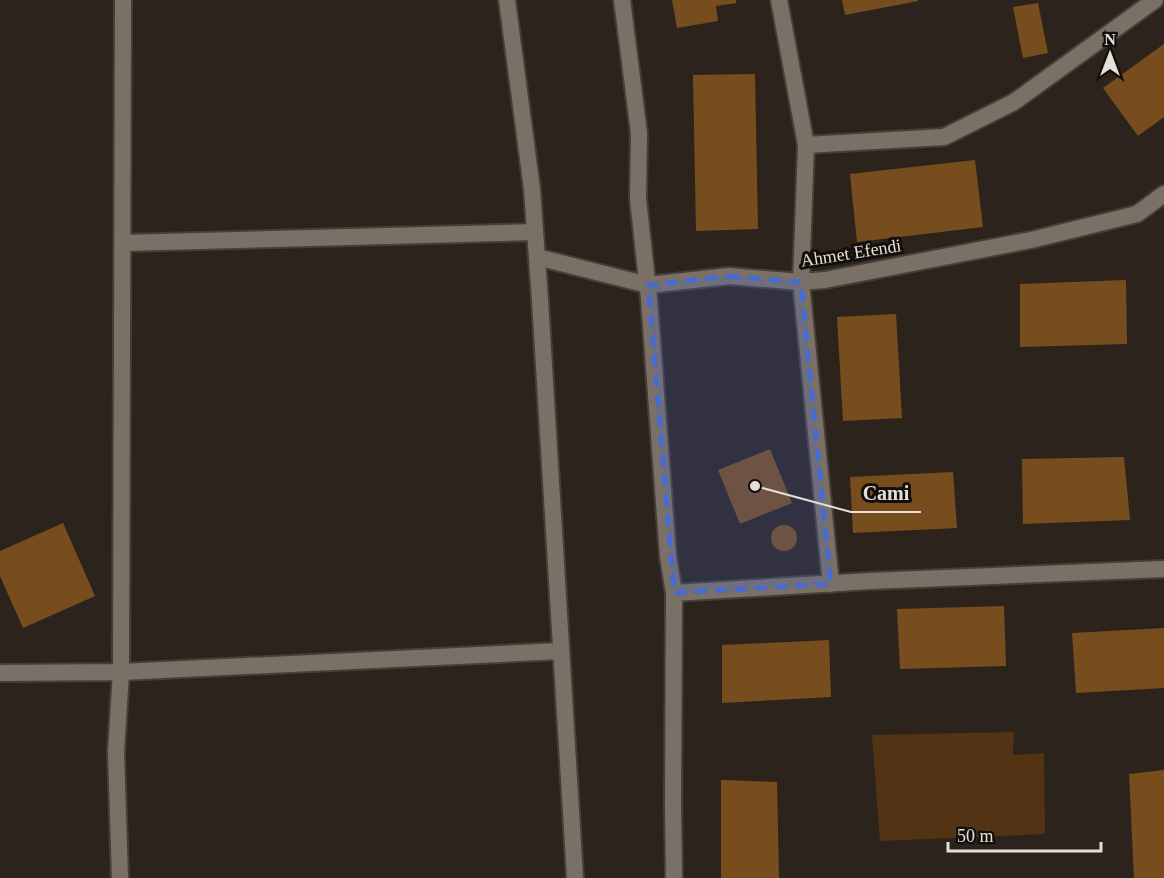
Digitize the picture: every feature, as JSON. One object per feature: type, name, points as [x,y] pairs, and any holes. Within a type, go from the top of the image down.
[{"type":"street","points":[[120,878],[116,752],[121,672],[123,0]]},
{"type":"street","points":[[507,0],[532,189],[575,878]]},
{"type":"street","points":[[622,0],[639,133],[638,199],[648,285],[668,557],[674,593],[674,878]]},
{"type":"street","points":[[779,0],[806,145],[801,282],[831,584]]},
{"type":"street","points":[[806,145],[944,137],[1014,102],[1155,0]]},
{"type":"street","name":"Ahmet Efendi","points":[[537,257],[648,285],[729,276],[801,282],[825,280],[1041,237],[1137,214],[1164,194]]},
{"type":"street","points":[[123,243],[535,232]]},
{"type":"street","points":[[674,593],[1164,569]]},
{"type":"street","points":[[0,673],[121,672],[561,651]]},
{"type":"highlighted area","points":[[729,276],[801,282],[831,584],[674,593],[648,285]]},
{"type":"shaded area","points":[[1014,732],[1013,755],[1044,753],[1045,834],[880,841],[872,735]]},
{"type":"building","points":[[672,0],[736,0],[736,3],[716,6],[718,21],[677,28]]},
{"type":"building","points":[[842,0],[918,0],[918,1],[845,15]]},
{"type":"building","points":[[1038,3],[1048,53],[1023,58],[1013,7]]},
{"type":"building","points":[[1164,44],[1164,117],[1138,136],[1103,88]]},
{"type":"building","points":[[755,74],[758,229],[696,231],[693,75]]},
{"type":"building","points":[[975,160],[983,227],[857,242],[850,174]]},
{"type":"building","points":[[1126,280],[1127,344],[1020,347],[1020,284]]},
{"type":"building","points":[[896,314],[902,418],[843,421],[837,317]]},
{"type":"building","points":[[770,449],[792,503],[740,524],[718,470]]},
{"type":"building","points":[[1124,457],[1130,520],[1023,524],[1022,459]]},
{"type":"building","points":[[953,472],[957,528],[853,533],[850,477]]},
{"type":"building","points":[[63,523],[95,596],[23,628],[0,576],[0,551]]},
{"type":"building","points":[[784,525],[793,529],[797,538],[793,547],[784,551],[775,547],[771,538],[775,529]]},
{"type":"building","points":[[1004,606],[1006,666],[900,669],[897,609]]},
{"type":"building","points":[[1164,628],[1164,688],[1076,693],[1072,633]]},
{"type":"building","points":[[829,640],[831,697],[722,703],[722,645]]},
{"type":"building","points":[[1164,770],[1164,878],[1134,878],[1129,774]]},
{"type":"building","points":[[721,780],[777,782],[779,878],[721,878]]},
{"type":"place","name":"Cami","points":[[755,486]]}]
